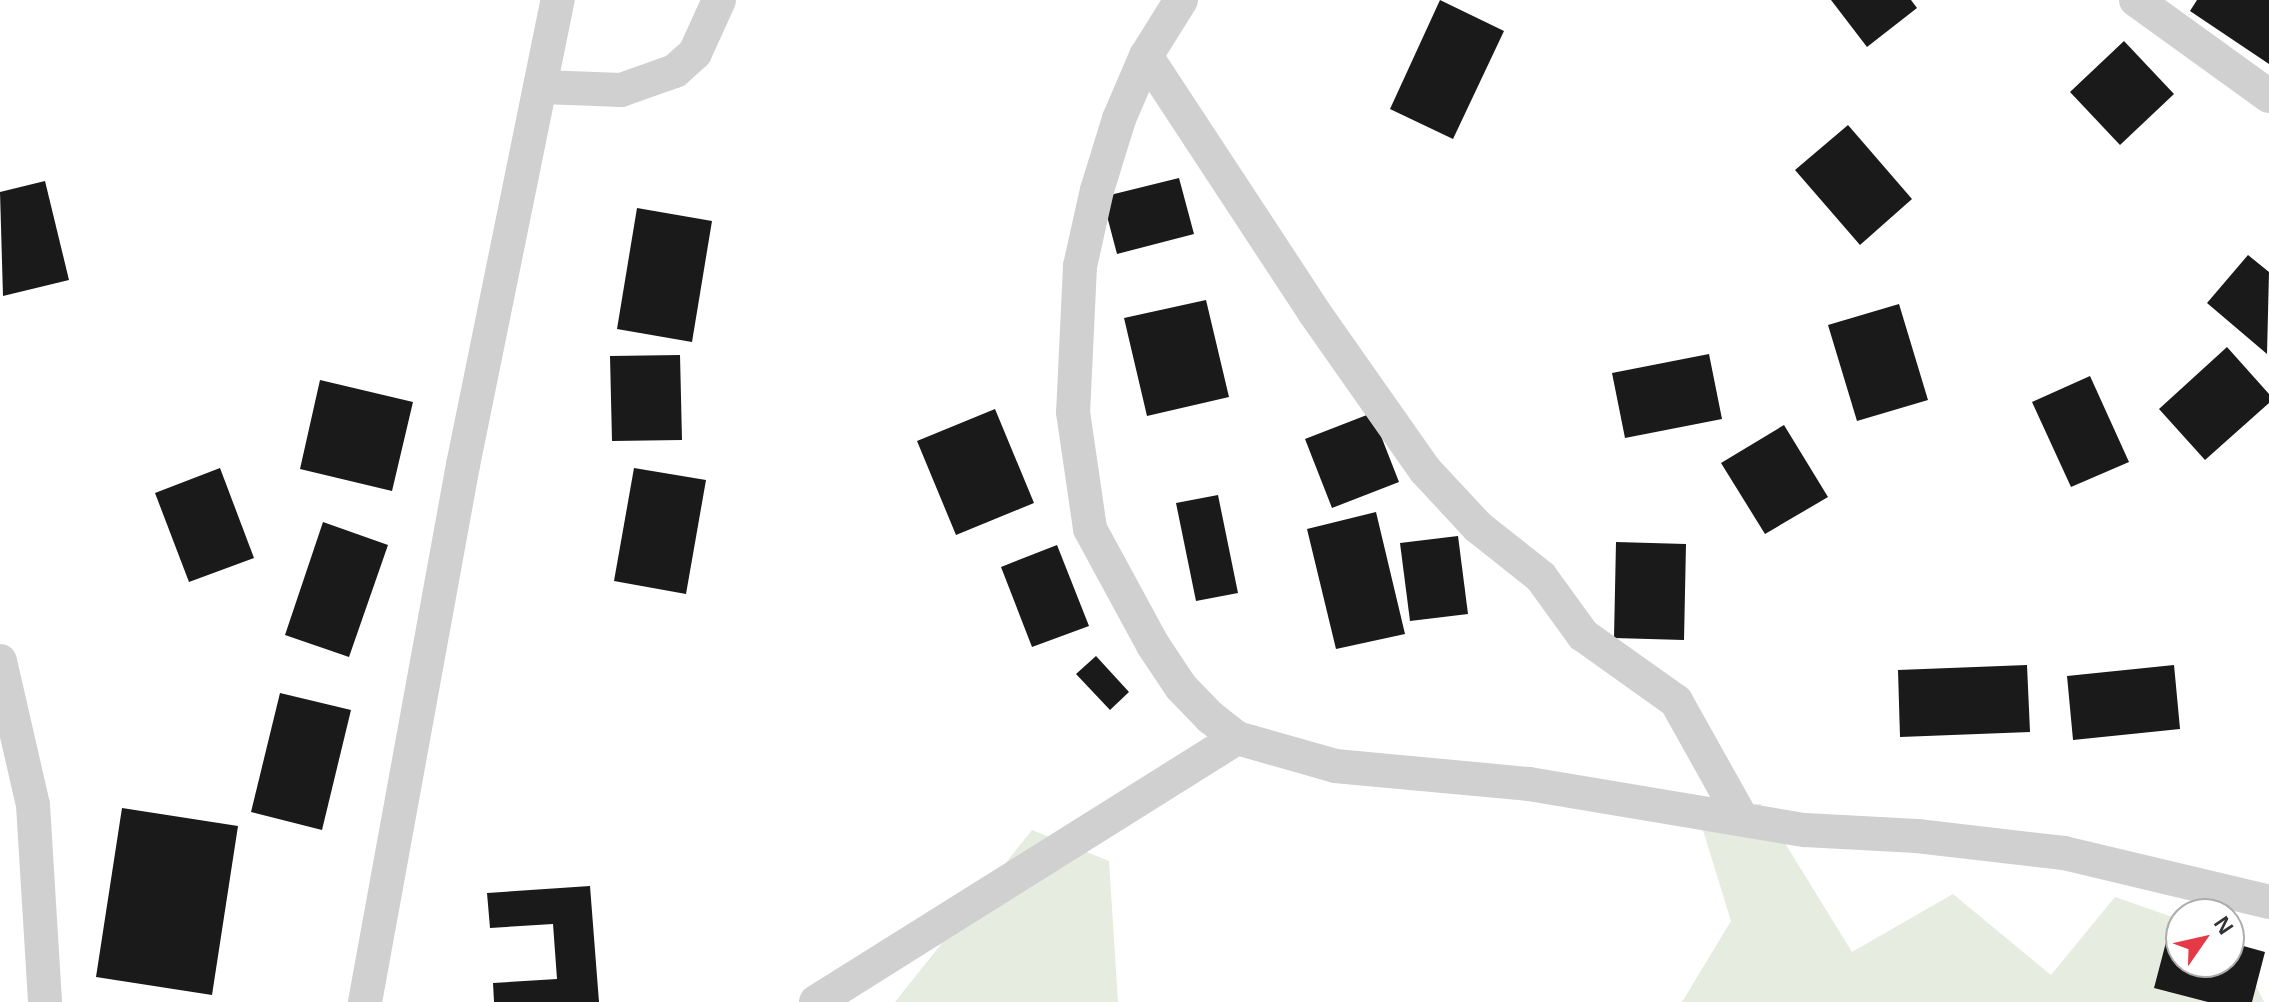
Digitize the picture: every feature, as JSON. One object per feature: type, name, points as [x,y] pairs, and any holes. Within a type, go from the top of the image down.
[{"type":"street","points":[[365,1002],[460,480],[543,87],[558,0]]},
{"type":"street","points":[[543,87],[621,90],[675,71],[695,53],[719,0]]},
{"type":"street","points":[[1181,0],[1146,56],[1119,119],[1080,266],[1073,412],[1078,474],[1090,529],[1153,645],[1181,687],[1237,738],[1335,766],[1529,784],[1805,830],[1917,836],[2064,853],[2269,902]]},
{"type":"street","points":[[2136,0],[2269,96]]},
{"type":"street","points":[[1146,56],[1314,312],[1425,470],[1478,527],[1541,577],[1583,635],[1676,701],[1742,819]]},
{"type":"street","points":[[0,661],[33,805],[45,1002]]},
{"type":"street","points":[[816,1002],[1237,738]]},
{"type":"shaded area","points":[[1761,804],[1852,952],[1953,894],[2051,975],[2115,897],[2165,914],[2165,978],[2245,978],[2245,963],[2264,1002],[1682,1002],[1731,921],[1697,811]]},
{"type":"shaded area","points":[[1032,830],[1109,861],[1118,1002],[895,1002]]},
{"type":"building","points":[[1440,0],[1504,31],[1453,139],[1390,109]]},
{"type":"building","points":[[1831,0],[1911,0],[1917,8],[1867,47]]},
{"type":"building","points":[[2197,0],[2269,0],[2269,64],[2190,11]]},
{"type":"building","points":[[2124,41],[2174,94],[2120,145],[2070,92]]},
{"type":"building","points":[[1848,125],[1912,199],[1860,245],[1795,170]]},
{"type":"building","points":[[1179,178],[1194,234],[1117,254],[1102,197]]},
{"type":"building","points":[[45,181],[69,280],[3,296],[0,192]]},
{"type":"building","points":[[637,208],[712,221],[692,342],[617,329]]},
{"type":"building","points":[[2248,255],[2269,272],[2267,354],[2207,303]]},
{"type":"building","points":[[1206,300],[1229,397],[1147,416],[1124,318]]},
{"type":"building","points":[[1899,304],[1928,400],[1857,421],[1828,325]]},
{"type":"building","points":[[2227,347],[2269,394],[2269,403],[2205,460],[2159,409]]},
{"type":"building","points":[[1709,354],[1722,419],[1625,438],[1612,373]]},
{"type":"building","points":[[680,355],[682,440],[612,441],[610,356]]},
{"type":"building","points":[[2090,376],[2129,462],[2071,487],[2032,402]]},
{"type":"building","points":[[320,380],[413,402],[392,491],[300,469]]},
{"type":"building","points":[[995,409],[1034,503],[956,535],[917,441]]},
{"type":"building","points":[[1372,413],[1399,482],[1332,508],[1305,439]]},
{"type":"building","points":[[1784,425],[1828,497],[1765,534],[1721,463]]},
{"type":"building","points":[[220,468],[254,558],[189,582],[155,493]]},
{"type":"building","points":[[634,468],[706,480],[686,594],[614,581]]},
{"type":"building","points":[[1218,495],[1238,593],[1196,601],[1176,503]]},
{"type":"building","points":[[1376,512],[1405,634],[1336,649],[1307,529]]},
{"type":"building","points":[[323,522],[388,545],[349,657],[285,635]]},
{"type":"building","points":[[1458,536],[1468,614],[1410,621],[1400,543]]},
{"type":"building","points":[[1616,542],[1686,544],[1684,640],[1614,638]]},
{"type":"building","points":[[1057,545],[1089,626],[1032,647],[1001,567]]},
{"type":"building","points":[[1096,656],[1129,692],[1110,710],[1076,674]]},
{"type":"building","points":[[2027,665],[2030,732],[1900,737],[1898,670]]},
{"type":"building","points":[[2174,665],[2180,729],[2073,740],[2067,676]]},
{"type":"building","points":[[280,693],[351,710],[322,830],[251,812]]},
{"type":"building","points":[[122,808],[238,826],[212,995],[96,977]]},
{"type":"building","points":[[590,886],[599,1002],[494,1002],[493,983],[557,979],[553,924],[490,928],[487,893]]},
{"type":"building","points":[[2165,946],[2165,978],[2245,978],[2245,946],[2265,952],[2252,1002],[2208,1002],[2154,988]]}]
